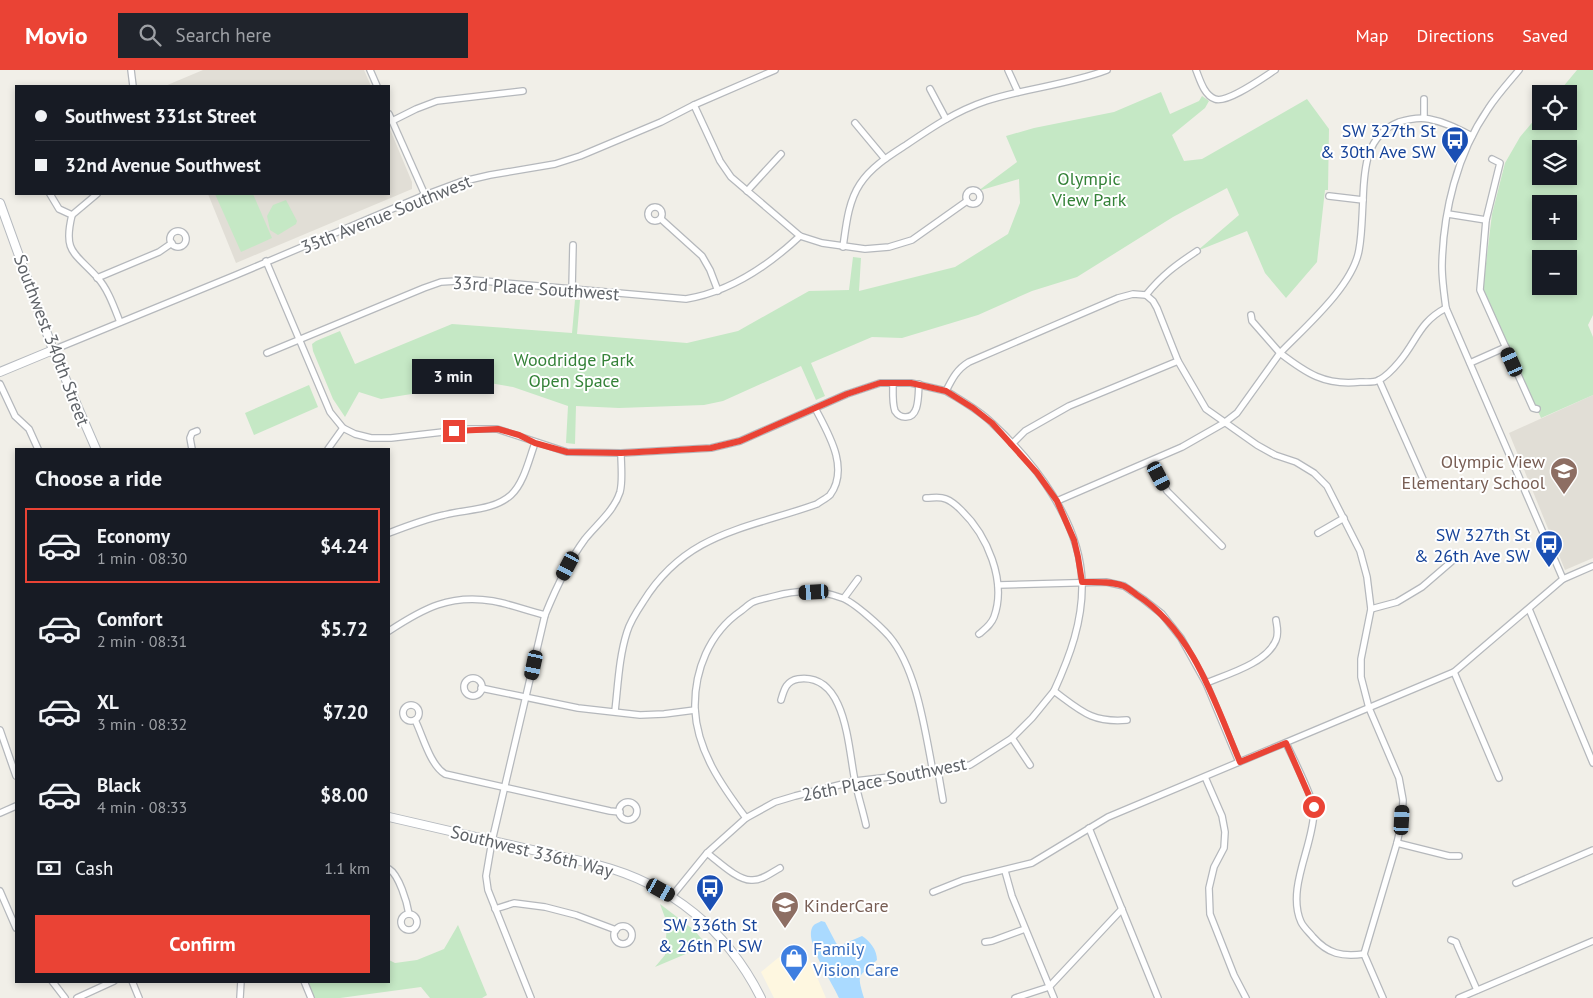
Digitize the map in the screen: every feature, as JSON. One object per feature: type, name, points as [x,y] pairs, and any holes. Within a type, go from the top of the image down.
[{"type":"main road","name":"Southwest 340th Street","points":[[1,207],[53,350],[96,448]]},
{"type":"main road","name":"35th Avenue Southwest","points":[[0,372],[53,350]]},
{"type":"main road","name":"Southwest 336th Way","points":[[390,817],[606,867],[640,879],[672,896],[707,922],[726,943],[750,977],[761,998]]},
{"type":"street","points":[[131,70],[134,85]]},
{"type":"street","points":[[370,70],[377,85]]},
{"type":"street","name":"35th Avenue Southwest","points":[[53,350],[425,195],[468,180],[555,164],[580,156],[661,122],[764,72],[776,70]]},
{"type":"street","points":[[1008,70],[1018,92]]},
{"type":"street","points":[[1196,70],[1204,89],[1217,100],[1229,97],[1275,70]]},
{"type":"street","points":[[1519,70],[1488,109],[1472,136],[1455,180],[1448,214],[1442,267],[1446,308],[1563,579]]},
{"type":"street","points":[[843,246],[848,218],[859,186],[867,174],[885,159],[936,125],[987,101],[1018,92],[1076,80],[1104,71]]},
{"type":"street","points":[[930,89],[946,120]]},
{"type":"street","points":[[392,121],[416,108],[437,101],[523,91]]},
{"type":"street","points":[[1424,99],[1424,118]]},
{"type":"street","points":[[694,105],[720,161],[731,177],[800,236],[865,249],[889,247],[912,240],[967,201]]},
{"type":"street","points":[[390,116],[425,195]]},
{"type":"street","points":[[1057,501],[1182,448],[1237,413],[1280,353],[1328,304],[1349,276],[1359,252],[1364,175],[1372,145],[1388,127],[1411,119],[1424,118],[1447,124],[1472,136]]},
{"type":"street","points":[[855,123],[885,159]]},
{"type":"street","points":[[747,191],[780,154]]},
{"type":"street","points":[[1492,159],[1500,163],[1486,220],[1480,290],[1533,408],[1537,409]]},
{"type":"street","points":[[51,195],[59,209],[72,215]]},
{"type":"street","points":[[96,195],[72,215],[68,231],[69,243],[74,254],[97,278],[111,301],[120,322]]},
{"type":"street","points":[[1329,196],[1363,200]]},
{"type":"street","points":[[1448,214],[1486,220]]},
{"type":"street","points":[[661,219],[702,256],[718,291]]},
{"type":"street","name":"33rd Place Southwest","points":[[267,353],[441,282],[472,280],[686,299],[701,296],[718,291],[760,269],[779,256],[800,236]]},
{"type":"street","points":[[97,278],[159,252],[172,243]]},
{"type":"street","points":[[572,289],[573,245]]},
{"type":"street","points":[[1146,295],[1173,266],[1197,251]]},
{"type":"street","points":[[266,262],[330,412],[343,428],[329,448]]},
{"type":"street","points":[[946,391],[956,372],[969,362],[1118,298],[1133,294],[1146,295],[1158,308],[1178,361],[1206,409],[1256,445],[1275,455],[1296,462],[1314,473],[1327,486],[1360,551],[1367,577],[1371,609],[1361,659],[1362,677],[1370,708],[1399,778],[1403,800],[1402,820],[1397,843],[1364,954],[1384,998]]},
{"type":"street","points":[[1251,315],[1252,321],[1280,353],[1303,370],[1324,381],[1347,384],[1379,380],[1398,363],[1423,326],[1433,315],[1446,308]]},
{"type":"street","points":[[1470,363],[1506,347]]},
{"type":"street","points":[[1012,444],[1024,431],[1069,406],[1178,361]]},
{"type":"street","points":[[1379,380],[1423,479]]},
{"type":"street","name":"26th Place Southwest","points":[[343,428],[355,434],[371,438],[391,438],[469,429],[498,429],[519,435],[535,443],[567,452],[621,453],[711,448],[740,441],[847,394],[880,383],[911,383],[946,391],[992,423],[1037,473],[1057,501],[1074,540],[1078,557],[1082,582],[1078,625],[1069,660],[1054,691],[1032,718],[1012,738],[970,765],[936,772],[855,781],[776,802],[746,818],[707,853],[672,896]]},
{"type":"street","points":[[892,383],[895,410],[904,417],[911,416],[915,411],[919,384]]},
{"type":"street","points":[[0,384],[15,416],[29,429],[38,448]]},
{"type":"street","points":[[615,711],[627,630],[649,592],[670,568],[707,542],[754,524],[817,504],[829,495],[837,478],[838,462],[830,438],[815,408]]},
{"type":"street","points":[[192,448],[190,438],[192,433],[196,431]]},
{"type":"street","points":[[390,532],[443,515],[490,507],[501,502],[511,495],[519,484],[535,443]]},
{"type":"street","points":[[531,998],[495,909],[488,890],[486,876],[492,840],[527,698],[545,615],[568,566],[585,540],[617,500],[620,490],[621,453]]},
{"type":"street","points":[[1152,461],[1167,490],[1222,546]]},
{"type":"street","points":[[926,498],[937,497],[947,499],[970,519],[981,533],[991,554],[998,585],[994,616],[990,625],[979,634]]},
{"type":"street","points":[[1318,533],[1344,518]]},
{"type":"street","points":[[1371,609],[1397,602],[1422,587],[1458,556]]},
{"type":"street","points":[[933,892],[963,880],[1032,864],[1108,817],[1454,672],[1529,610],[1563,579],[1593,566]]},
{"type":"street","points":[[844,598],[858,579]]},
{"type":"street","points":[[998,585],[1106,582],[1124,586],[1162,614],[1181,638],[1206,683],[1240,762]]},
{"type":"street","points":[[746,818],[711,768],[701,739],[695,710],[701,662],[713,638],[728,620],[752,602],[787,593],[814,592],[844,598],[889,637],[904,661],[915,690],[944,800]]},
{"type":"street","points":[[390,630],[434,605],[471,599],[495,602],[545,615]]},
{"type":"street","points":[[1529,610],[1593,763]]},
{"type":"street","points":[[1206,683],[1249,665],[1269,652],[1276,640],[1278,631],[1276,620]]},
{"type":"street","points":[[1454,672],[1499,778]]},
{"type":"street","points":[[781,700],[785,686],[797,679],[807,678],[826,686],[836,700],[849,742],[855,781],[866,825]]},
{"type":"street","points":[[482,688],[578,708],[640,715],[695,710]]},
{"type":"street","points":[[1054,691],[1086,714],[1098,719],[1110,722],[1127,720]]},
{"type":"street","points":[[415,720],[432,761],[439,771],[445,774],[620,812]]},
{"type":"street","points":[[0,730],[1,739],[15,774]]},
{"type":"street","points":[[1012,738],[1030,765]]},
{"type":"street","points":[[1286,743],[1314,807],[1313,824],[1300,874],[1296,900],[1298,914],[1302,924],[1318,943],[1337,955],[1364,954]]},
{"type":"street","points":[[1205,777],[1222,816],[1225,832],[1224,848],[1214,867],[1209,888],[1210,914],[1234,975],[1246,998]]},
{"type":"street","points":[[0,813],[15,806]]},
{"type":"street","points":[[1089,828],[1158,998]]},
{"type":"street","points":[[1397,843],[1450,856],[1459,856]]},
{"type":"street","points":[[1516,883],[1593,850]]},
{"type":"street","points":[[707,853],[740,878],[751,880],[763,877],[780,868]]},
{"type":"street","points":[[390,870],[395,876],[407,903],[408,914]]},
{"type":"street","points":[[1005,871],[1012,896],[1054,998]]},
{"type":"street","points":[[0,890],[15,926]]},
{"type":"street","points":[[495,909],[514,903],[545,907],[576,915],[616,930]]},
{"type":"street","points":[[1015,998],[1049,987],[1122,909]]},
{"type":"street","points":[[985,942],[1025,929]]},
{"type":"street","points":[[1451,940],[1456,942],[1477,990]]},
{"type":"street","points":[[1459,998],[1593,942]]},
{"type":"street","points":[[54,983],[65,998]]},
{"type":"street","points":[[77,998],[110,983]]},
{"type":"street","points":[[133,983],[139,998]]},
{"type":"street","points":[[240,983],[240,998]]},
{"type":"street","points":[[305,983],[311,998]]},
{"type":"shaded area","points":[[203,70],[364,70],[371,85],[167,85]]},
{"type":"shaded area","points":[[390,129],[412,182],[412,189],[236,263],[208,195],[390,195]]},
{"type":"shaded area","name":"Olympic View Elementary School","points":[[1593,395],[1593,558],[1565,570],[1509,433]]},
{"type":"shaded area","points":[[804,947],[826,998],[774,998],[761,972],[778,958]]},
{"type":"green space","points":[[1577,70],[1593,70],[1593,315],[1588,325],[1593,337],[1593,395],[1541,418],[1483,288],[1492,214],[1505,163],[1520,137],[1532,123],[1532,130],[1577,130],[1577,85],[1564,85]]},
{"type":"green space","points":[[1161,92],[1170,114],[1199,101],[1202,96],[1209,101],[1205,108],[1172,135],[1184,161],[1202,159],[1307,99],[1329,129],[1328,190],[1325,190],[1317,262],[1286,298],[1265,273],[1247,231],[1197,251],[1239,215],[1227,188],[1173,217],[1077,277],[1032,291],[978,315],[902,338],[872,337],[811,363],[825,396],[816,400],[801,366],[723,401],[704,405],[619,408],[576,406],[575,444],[566,443],[568,406],[513,387],[484,382],[381,399],[359,392],[345,417],[333,399],[313,351],[312,344],[316,341],[340,331],[355,364],[452,324],[572,333],[575,300],[580,300],[577,334],[687,343],[738,331],[809,291],[849,290],[853,257],[861,258],[859,291],[955,267],[1008,234],[1020,203],[1019,179],[978,191],[1017,162],[1006,136],[1034,128],[1114,112]]},
{"type":"green space","points":[[215,195],[253,195],[272,238],[241,252]]},
{"type":"green space","points":[[286,200],[297,221],[296,224],[278,235],[270,230],[267,216],[273,205]]},
{"type":"green space","points":[[309,385],[318,407],[254,435],[245,413]]},
{"type":"green space","points":[[660,904],[694,930],[707,945],[655,967],[665,955],[667,923]]},
{"type":"green space","points":[[458,925],[487,995],[482,998],[430,998],[421,987],[340,998],[311,998],[305,983],[390,983],[390,960],[395,963],[417,960],[444,949]]},
{"type":"water","points":[[821,921],[825,922],[839,946],[862,936],[868,940],[874,949],[877,960],[863,973],[860,979],[864,998],[839,998],[819,961],[812,940],[811,931],[814,925]]},
{"type":"place","name":"SW 327th St & 30th Ave SW","points":[[1455,164]]},
{"type":"place","name":"Olympic View Elementary School","points":[[1564,495]]},
{"type":"place","name":"SW 327th St & 26th Ave SW","points":[[1549,568]]},
{"type":"place","name":"SW 336th St & 26th Pl SW","points":[[710,912]]},
{"type":"place","name":"KinderCare","points":[[785,929]]},
{"type":"place","name":"Family Vision Care","points":[[794,982]]},
{"type":"route","points":[[454,431],[498,429],[519,435],[535,443],[567,452],[621,453],[711,448],[740,441],[847,394],[880,383],[911,383],[946,391],[992,423],[1037,473],[1057,501],[1074,540],[1082,582],[1106,582],[1124,586],[1162,614],[1181,638],[1206,683],[1240,762],[1286,743],[1314,807]]},
{"type":"park label","name":"Olympic View Park","points":[[1089,188]]},
{"type":"park label","name":"Woodridge Park Open Space","points":[[574,369]]}]
